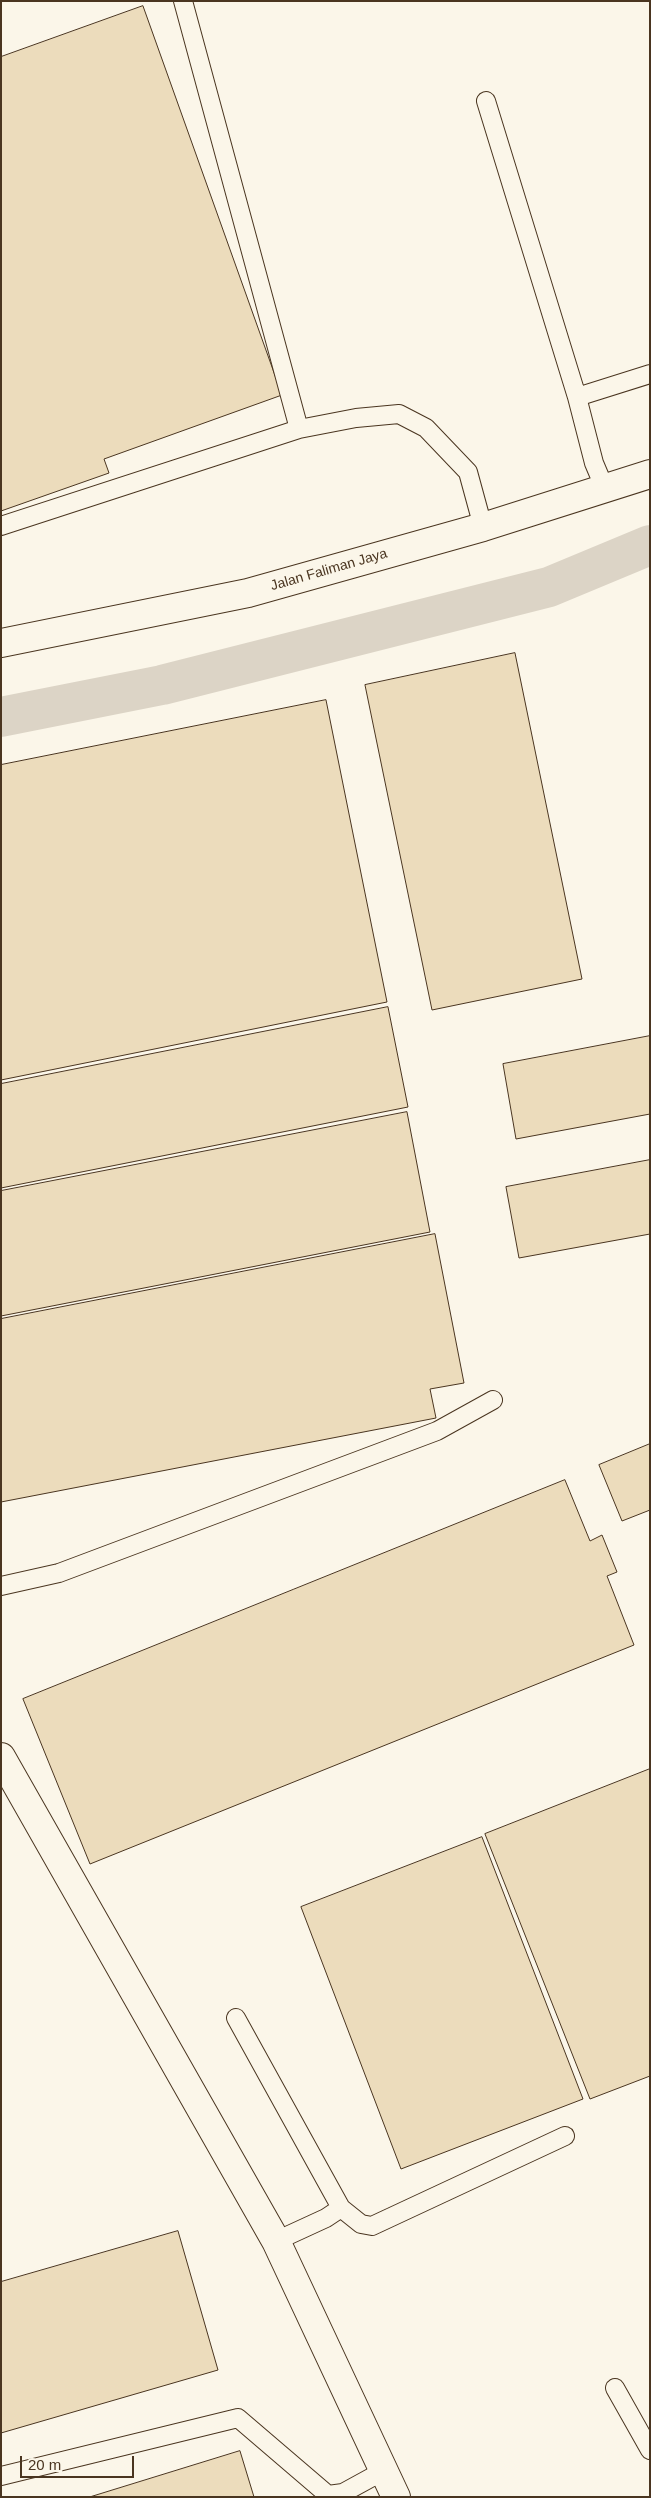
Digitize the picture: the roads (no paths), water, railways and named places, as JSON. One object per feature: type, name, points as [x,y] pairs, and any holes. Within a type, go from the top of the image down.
[{"type":"street","name":"Jalan Faliman Jaya","points":[[1,643],[248,592],[483,528],[650,474]]},
{"type":"street","points":[[1,1756],[276,2241],[396,2497]]},
{"type":"lane","points":[[183,1],[299,429]]},
{"type":"lane","points":[[486,101],[577,397],[594,462],[605,489]]},
{"type":"lane","points":[[577,397],[650,374]]},
{"type":"lane","points":[[1,526],[299,429],[356,418],[399,414],[426,428],[468,472],[483,528]]},
{"type":"lane","points":[[1,1586],[68,1570],[437,1431],[493,1400]]},
{"type":"lane","points":[[236,2018],[341,2208],[361,2224],[372,2226],[566,2136]]},
{"type":"lane","points":[[276,2241],[318,2222],[341,2208]]},
{"type":"lane","points":[[616,2388],[650,2450]]},
{"type":"lane","points":[[1,2476],[238,2418],[328,2495],[343,2493],[385,2470]]},
{"type":"waterway","points":[[1,717],[162,685],[549,587],[650,545]]}]
